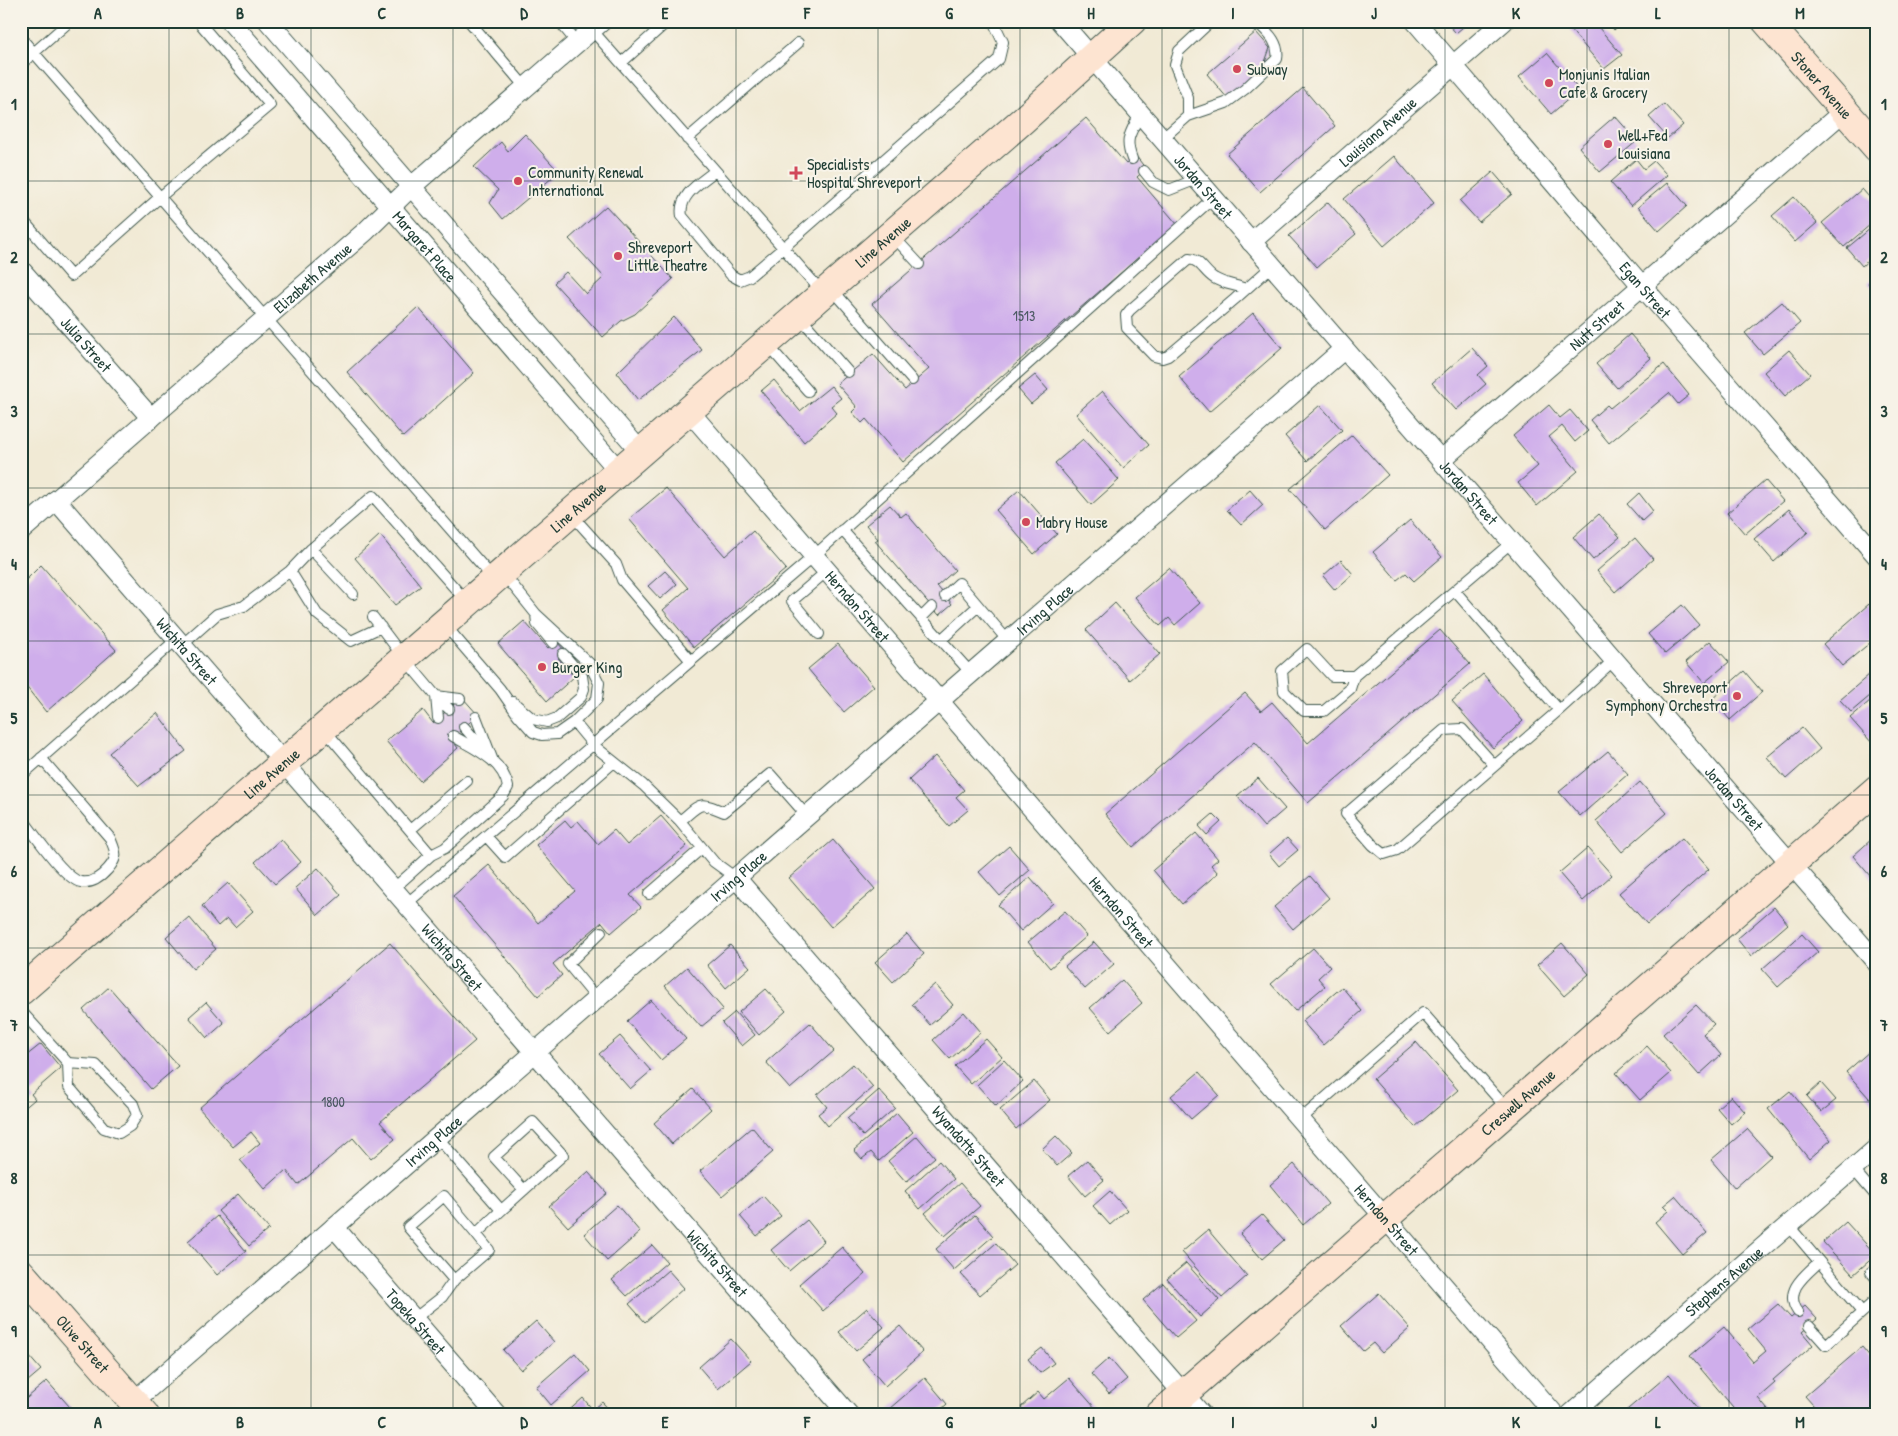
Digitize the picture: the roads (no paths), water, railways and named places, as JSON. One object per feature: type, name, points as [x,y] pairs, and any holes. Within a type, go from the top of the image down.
[{"type":"main road","name":"Line Avenue","points":[[21,991],[1023,120],[1132,21]]},
{"type":"main road","name":"Stoner Avenue","points":[[1773,24],[1844,111],[1877,148]]},
{"type":"main road","name":"Creswell Avenue","points":[[1159,1415],[1877,789]]},
{"type":"main road","name":"Olive Street","points":[[23,1278],[139,1408]]},
{"type":"street","name":"Margaret Place","points":[[230,21],[619,471]]},
{"type":"street","name":"Margaret Place","points":[[268,21],[641,452]]},
{"type":"street","name":"Jordan Street","points":[[1060,21],[1877,963]]},
{"type":"street","name":"Egan Street","points":[[1415,21],[1877,556]]},
{"type":"street","name":"Louisiana Avenue","points":[[1251,242],[1504,21]]},
{"type":"street","name":"Elizabeth Avenue","points":[[21,531],[366,231],[411,187],[597,26]]},
{"type":"street","name":"Nutt Street","points":[[1440,460],[1844,111]]},
{"type":"street","name":"Julia Street","points":[[21,270],[151,418]]},
{"type":"street","name":"Irving Place","points":[[139,1408],[334,1227],[1344,349]]},
{"type":"street","name":"Herndon Street","points":[[689,411],[1555,1415]]},
{"type":"street","name":"Wichita Street","points":[[56,500],[392,890],[849,1415]]},
{"type":"street","name":"Wyandotte Street","points":[[736,878],[1202,1415]]},
{"type":"street","name":"Stephens Avenue","points":[[1570,1415],[1877,1148]]},
{"type":"street","name":"Topeka Street","points":[[334,1227],[497,1415]]},
{"type":"lane","points":[[21,64],[70,21]]},
{"type":"lane","points":[[21,218],[72,276],[160,197],[270,105],[198,21]]},
{"type":"lane","points":[[469,21],[526,87]]},
{"type":"lane","points":[[559,21],[577,42]]},
{"type":"lane","points":[[621,63],[668,21]]},
{"type":"lane","points":[[715,171],[685,197],[680,206],[682,216],[731,275],[740,280],[750,276],[783,248],[999,60],[1003,42],[993,21]]},
{"type":"lane","points":[[1188,116],[1188,98],[1175,65],[1179,51],[1211,21]]},
{"type":"lane","points":[[1162,139],[1188,116],[1226,103],[1245,89],[1277,59],[1278,52],[1274,40],[1256,21]]},
{"type":"lane","points":[[597,26],[621,63],[783,248],[912,380]]},
{"type":"lane","points":[[21,38],[266,318],[498,576],[589,664],[599,683],[597,699],[574,722],[557,734],[542,735],[533,732],[518,715],[500,689],[444,624]]},
{"type":"lane","points":[[688,139],[798,43]]},
{"type":"lane","points":[[1132,159],[1127,147],[1129,137],[1140,114]]},
{"type":"lane","points":[[1144,171],[1153,182],[1169,190],[1196,179]]},
{"type":"lane","points":[[405,905],[814,556],[1213,198]]},
{"type":"lane","points":[[892,234],[919,264]]},
{"type":"lane","points":[[1246,289],[1213,277],[1200,263],[1188,259],[1130,310],[1126,315],[1127,328],[1154,356],[1162,358],[1168,356],[1246,289],[1272,266]]},
{"type":"lane","points":[[798,316],[848,372]]},
{"type":"lane","points":[[767,343],[808,391]]},
{"type":"lane","points":[[21,776],[179,643],[217,614],[244,606],[290,571],[311,548],[373,496],[468,603]]},
{"type":"lane","points":[[571,513],[616,564],[622,580],[691,661]]},
{"type":"lane","points":[[842,530],[971,673]]},
{"type":"lane","points":[[1354,676],[1332,676],[1306,649],[1282,670],[1284,691],[1304,711],[1324,711],[1350,689],[1354,676],[1512,542]]},
{"type":"lane","points":[[311,548],[353,594]]},
{"type":"lane","points":[[290,571],[316,614],[351,641],[381,627]]},
{"type":"lane","points":[[819,634],[792,601],[827,572]]},
{"type":"lane","points":[[945,596],[959,584],[1008,641]]},
{"type":"lane","points":[[1455,590],[1558,710]]},
{"type":"lane","points":[[941,640],[978,606]]},
{"type":"lane","points":[[921,618],[932,607]]},
{"type":"lane","points":[[536,614],[537,624],[553,643]]},
{"type":"lane","points":[[373,617],[404,658],[449,709],[436,696]]},
{"type":"lane","points":[[500,689],[533,719],[546,722],[557,718],[581,697],[584,689],[582,676],[563,654]]},
{"type":"lane","points":[[1494,765],[1462,729],[1444,730],[1346,814],[1373,845],[1384,854],[1397,850],[1614,660]]},
{"type":"lane","points":[[574,722],[593,745],[643,785],[680,821],[714,862],[736,878]]},
{"type":"lane","points":[[392,890],[432,856],[445,848],[503,796],[508,788],[506,776],[464,727],[494,761]]},
{"type":"lane","points":[[324,728],[432,856]]},
{"type":"lane","points":[[21,817],[67,874],[79,882],[89,882],[102,875],[115,860],[116,852],[110,838],[41,758]]},
{"type":"lane","points":[[486,836],[505,857],[614,762]]},
{"type":"lane","points":[[680,821],[698,806],[705,804],[724,812],[770,774],[807,816]]},
{"type":"lane","points":[[410,830],[467,781]]},
{"type":"lane","points":[[649,894],[702,848]]},
{"type":"lane","points":[[597,999],[568,964],[601,932]]},
{"type":"lane","points":[[21,1011],[68,1063],[69,1087],[104,1128],[119,1133],[130,1126],[137,1115],[133,1104],[96,1065],[68,1063]]},
{"type":"lane","points":[[1301,1119],[1424,1013],[1508,1111]]},
{"type":"lane","points":[[476,1234],[563,1155],[533,1122],[494,1157],[524,1190]]},
{"type":"lane","points":[[437,1138],[501,1210]]},
{"type":"lane","points":[[1853,1169],[1877,1197]]},
{"type":"lane","points":[[414,1319],[442,1297],[454,1280],[489,1250],[444,1196],[408,1227],[454,1280]]},
{"type":"lane","points":[[1789,1226],[1862,1312]]},
{"type":"lane","points":[[1798,1312],[1794,1307],[1792,1296],[1795,1287],[1819,1262]]},
{"type":"lane","points":[[1809,1326],[1826,1344],[1877,1299]]},
{"type":"place","name":"Subway","points":[[1237,69]]},
{"type":"place","name":"Monjunis Italian Cafe & Grocery","points":[[1549,83]]},
{"type":"place","name":"Well+Fed Louisiana","points":[[1608,144]]},
{"type":"place","name":"Specialists Hospital Shreveport","points":[[796,173]]},
{"type":"place","name":"Community Renewal International","points":[[518,181]]},
{"type":"place","name":"Shreveport Little Theatre","points":[[618,256]]},
{"type":"place","name":"Mabry House","points":[[1026,522]]},
{"type":"place","name":"Burger King","points":[[542,667]]},
{"type":"place","name":"Shreveport Symphony Orchestra","points":[[1737,696]]}]
